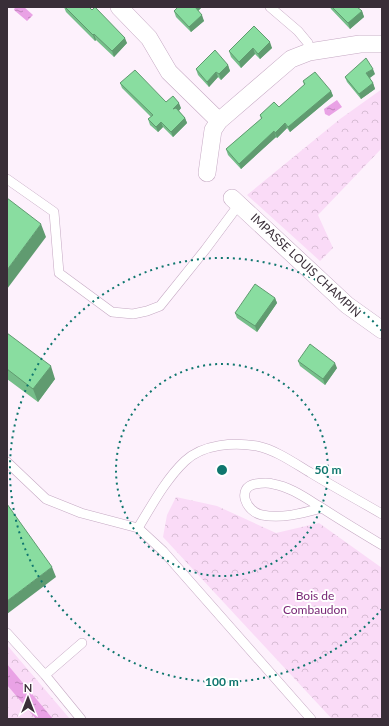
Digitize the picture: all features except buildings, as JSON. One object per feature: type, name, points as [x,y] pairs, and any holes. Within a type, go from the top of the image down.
[{"type":"street","points":[[119,7],[148,38],[169,72],[219,121]]},
{"type":"street","points":[[207,173],[213,130],[219,121],[291,59],[308,52],[360,44],[382,44]]},
{"type":"street","name":"IMPASSE LOUIS CHAMPIN","points":[[236,201],[347,305],[382,330]]},
{"type":"lane","points":[[270,7],[298,31],[308,43],[308,52]]},
{"type":"lane","points":[[7,179],[54,212],[59,273],[112,312],[122,314],[147,311],[160,306],[205,250],[236,201]]},
{"type":"lane","points":[[138,528],[174,472],[186,460],[200,451],[218,446],[237,444],[258,447],[282,456],[382,514]]},
{"type":"lane","points":[[7,462],[46,499],[81,513],[138,528],[163,551],[311,719]]},
{"type":"lane","points":[[322,508],[294,515],[261,515],[252,511],[247,505],[244,497],[246,491],[252,484],[262,482],[274,484],[300,494],[382,545]]},
{"type":"lane","points":[[7,633],[45,675],[81,719]]},
{"type":"lane","points":[[45,675],[82,643]]},
{"type":"green space","points":[[382,89],[382,148],[318,215],[333,248],[320,261],[247,195],[340,119]]},
{"type":"green space","name":"Bois de Combaudon","points":[[176,497],[217,506],[276,533],[319,523],[382,568],[382,719],[332,719],[163,537],[167,515]]},
{"type":"green space","points":[[7,645],[70,719],[7,719]]},
{"type":"water","points":[[15,7],[24,7],[33,15],[27,21],[14,10]]},
{"type":"water","points":[[337,100],[342,107],[329,116],[325,114],[324,109]]},
{"type":"water","points":[[7,664],[53,719],[36,719],[7,685]]}]
